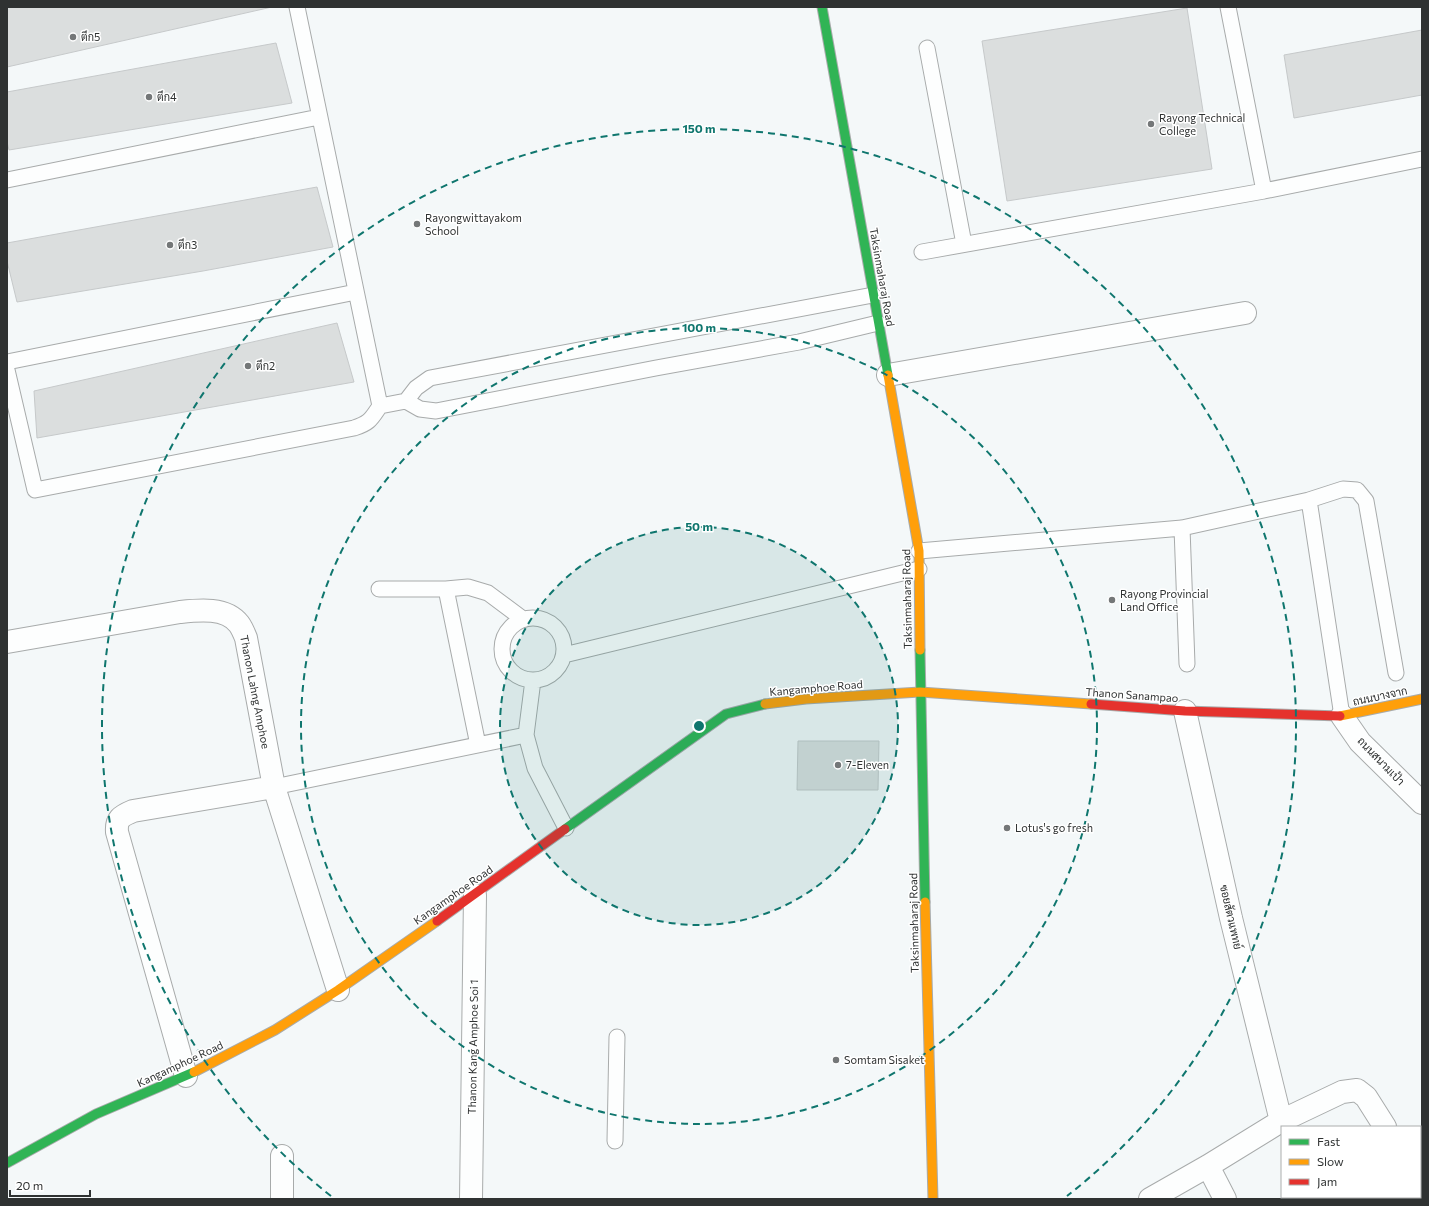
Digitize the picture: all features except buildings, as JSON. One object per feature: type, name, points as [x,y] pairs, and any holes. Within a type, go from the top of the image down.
[{"type":"street","name":"Taksinmaharaj Road","points":[[822,7],[919,551],[920,692],[932,1199]]},
{"type":"street","points":[[888,375],[1245,313]]},
{"type":"street","name":"Thanon Lahng Amphoe","points":[[7,642],[180,612],[204,610],[222,613],[238,623],[246,638],[274,787],[338,990]]},
{"type":"street","name":"Thanon Sanampao","points":[[920,692],[1185,712],[1342,716]]},
{"type":"street","name":"Kangamphoe Road","points":[[7,1163],[96,1114],[186,1076],[275,1030],[338,990],[475,895],[726,714],[765,704],[806,699],[920,692]]},
{"type":"street","name":"ถนนบางจาก","points":[[1342,716],[1422,699]]},
{"type":"street","name":"ซอยสัตวแพทย์","points":[[1185,712],[1231,918],[1281,1121]]},
{"type":"street","name":"ถนนสนามเป้า","points":[[1342,716],[1360,742],[1422,803]]},
{"type":"street","points":[[186,1076],[116,832],[116,825],[119,818],[133,811],[274,787]]},
{"type":"street","name":"Thanon Kang Amphoe Soi 1","points":[[471,1199],[475,895]]},
{"type":"street","points":[[1150,1199],[1208,1166],[1281,1121],[1342,1092],[1357,1090],[1366,1097],[1384,1126]]},
{"type":"street","points":[[282,1156],[282,1199]]},
{"type":"street","points":[[1208,1166],[1225,1199]]},
{"type":"lane","points":[[297,7],[380,406]]},
{"type":"lane","points":[[1228,7],[1264,191]]},
{"type":"lane","points":[[927,48],[964,244]]},
{"type":"lane","points":[[7,180],[319,117]]},
{"type":"lane","points":[[922,252],[1264,191],[1422,159]]},
{"type":"lane","points":[[7,362],[356,292]]},
{"type":"lane","points":[[7,370],[35,490],[362,426],[369,422],[380,406],[406,400],[416,388],[430,378],[873,295]]},
{"type":"lane","points":[[406,400],[420,409],[436,411],[799,342],[878,323]]},
{"type":"lane","points":[[919,551],[1182,528],[1310,500],[1343,489],[1357,490],[1366,501],[1396,673]]},
{"type":"lane","points":[[1310,500],[1342,716]]},
{"type":"lane","points":[[1182,528],[1187,664]]},
{"type":"lane","points":[[564,655],[919,569]]},
{"type":"lane","points":[[379,589],[446,590],[468,587],[488,593],[523,619]]},
{"type":"lane","points":[[446,590],[478,745]]},
{"type":"lane","points":[[523,619],[545,619],[554,625],[561,633],[565,644],[564,655],[560,665],[554,673],[544,679],[522,679],[512,673],[506,665],[502,654],[502,643],[506,633],[513,625],[523,619]]},
{"type":"lane","points":[[533,680],[526,735],[535,768],[566,828]]},
{"type":"lane","points":[[274,787],[526,735]]},
{"type":"lane","points":[[615,1141],[618,1037]]},
{"type":"traffic: fast","points":[[822,7],[888,375]]},
{"type":"traffic: fast","points":[[920,650],[925,902]]},
{"type":"traffic: fast","points":[[565,829],[726,714],[765,704]]},
{"type":"traffic: fast","points":[[7,1163],[96,1114],[194,1072]]},
{"type":"traffic: slow","points":[[888,375],[919,551],[920,650]]},
{"type":"traffic: slow","points":[[765,704],[806,699],[920,692],[1091,704]]},
{"type":"traffic: slow","points":[[1340,716],[1422,699]]},
{"type":"traffic: slow","points":[[925,902],[933,1199]]},
{"type":"traffic: slow","points":[[194,1072],[275,1030],[338,990],[437,921]]},
{"type":"traffic: jam","points":[[1091,704],[1185,711],[1340,716]]},
{"type":"traffic: jam","points":[[437,921],[565,829]]},
{"type":"place","name":"ตึก5","points":[[73,37]]},
{"type":"place","name":"ตึก4","points":[[149,97]]},
{"type":"place","name":"Rayong Technical College","points":[[1151,124]]},
{"type":"place","name":"Rayongwittayakom School","points":[[417,224]]},
{"type":"place","name":"ตึก3","points":[[170,245]]},
{"type":"place","name":"ตึก2","points":[[248,366]]},
{"type":"place","name":"Rayong Provincial Land Office","points":[[1112,600]]},
{"type":"place","name":"7-Eleven","points":[[838,765]]},
{"type":"place","name":"Lotus's go fresh","points":[[1007,828]]},
{"type":"place","name":"Somtam Sisaket","points":[[836,1060]]}]
